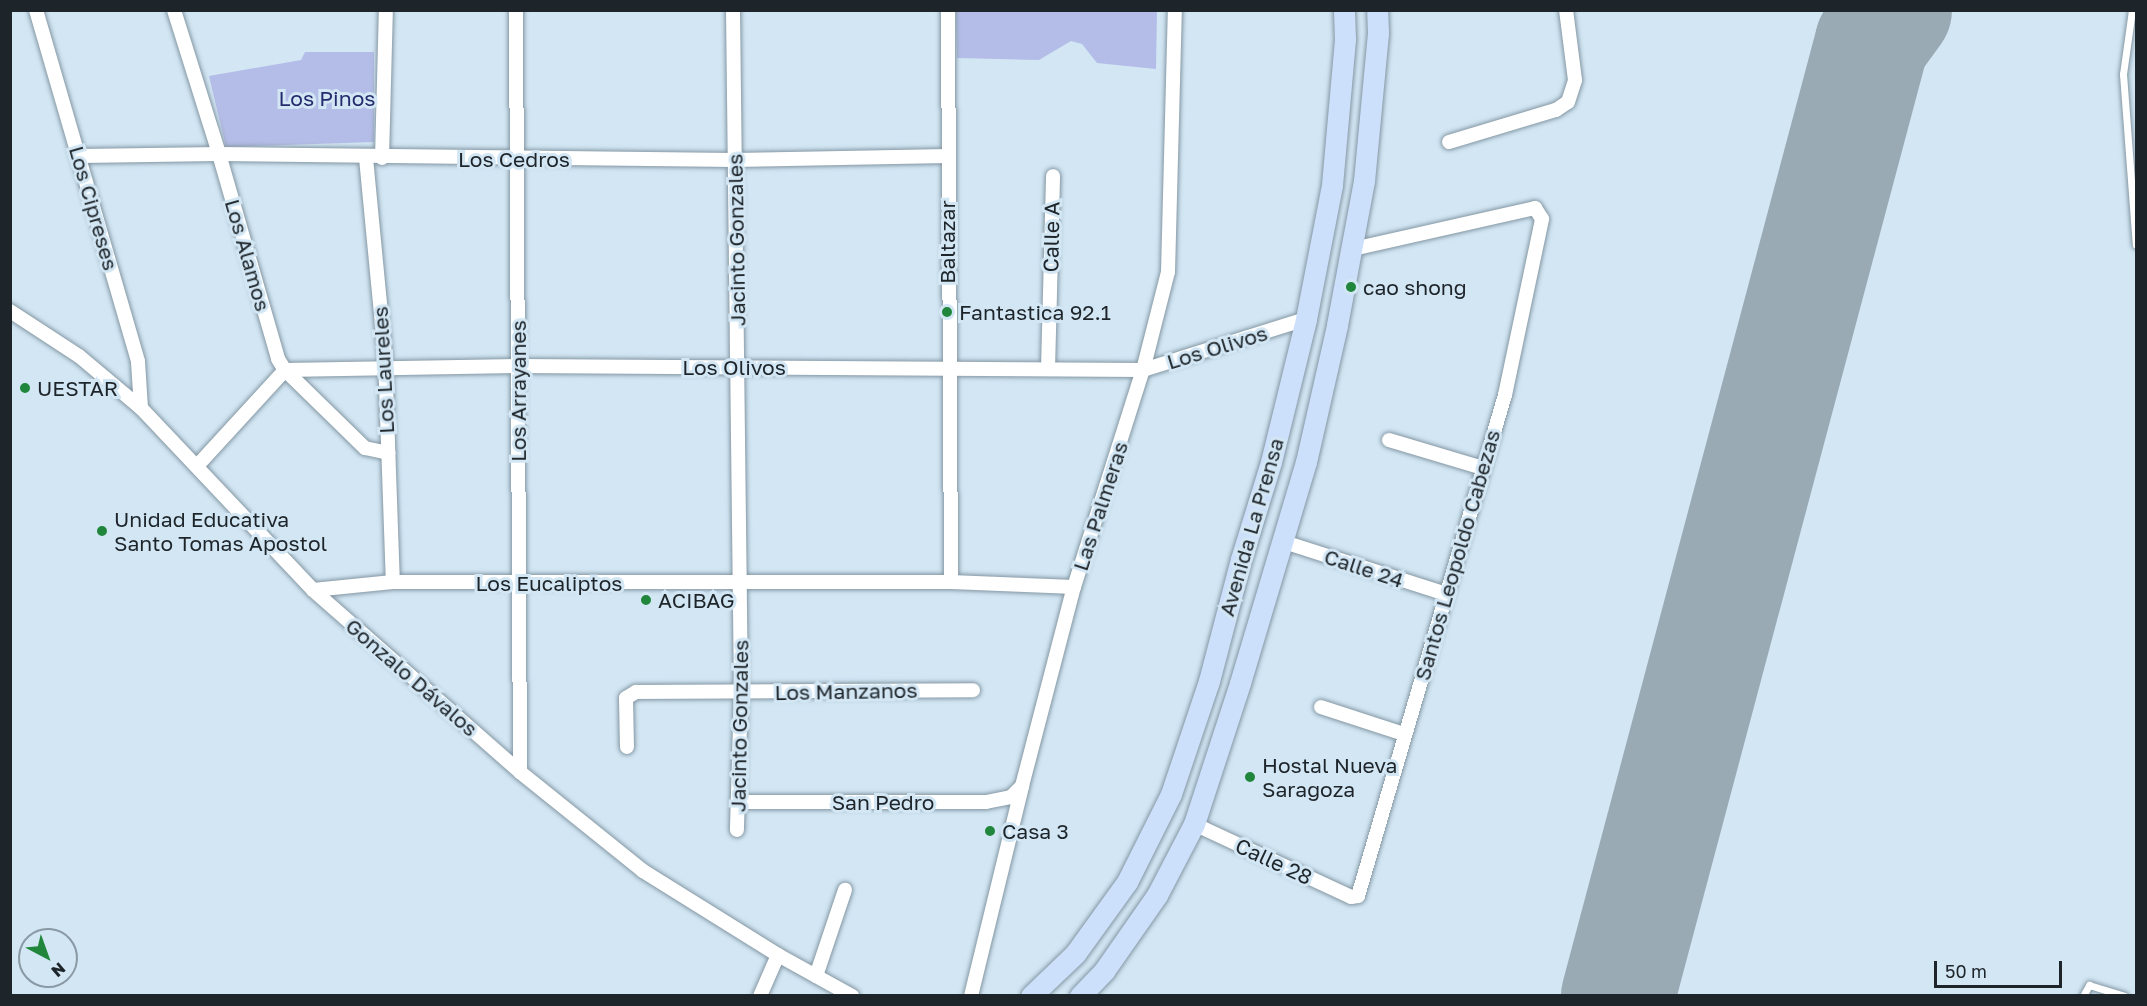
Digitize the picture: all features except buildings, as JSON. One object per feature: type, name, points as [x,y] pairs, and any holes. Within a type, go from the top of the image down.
[{"type":"main road","name":"Avenida La Prensa","points":[[1031,996],[1075,954],[1127,882],[1171,794],[1209,681],[1241,559],[1271,462],[1306,319],[1332,185],[1345,39],[1344,10]]},
{"type":"main road","name":"Avenida La Prensa","points":[[1080,996],[1104,972],[1157,895],[1194,824],[1234,704],[1309,450],[1337,325],[1349,250],[1364,181],[1378,33],[1377,10]]},
{"type":"street","name":"Los Cipreses","points":[[36,10],[138,362],[141,408]]},
{"type":"street","name":"Los Alamos","points":[[174,10],[219,154],[278,359],[285,370],[365,448],[388,453]]},
{"type":"street","points":[[382,158],[386,10]]},
{"type":"street","name":"Los Arrayanes","points":[[516,10],[520,772]]},
{"type":"street","name":"Jacinto Gonzales","points":[[733,10],[741,584],[739,802],[736,830]]},
{"type":"street","name":"Baltazar","points":[[948,10],[948,369],[951,582]]},
{"type":"street","name":"Las Palmeras","points":[[971,996],[1022,786],[1074,587],[1143,370],[1168,272],[1175,10]]},
{"type":"street","points":[[1449,142],[1556,110],[1568,102],[1575,80],[1566,10]]},
{"type":"street","name":"Los Cedros","points":[[80,156],[219,154],[516,159],[948,156]]},
{"type":"street","name":"Los Laureles","points":[[366,158],[384,369],[393,582]]},
{"type":"street","name":"Calle A","points":[[1048,369],[1053,176]]},
{"type":"street","name":"Santos Leopoldo Cabezas","points":[[1349,250],[1535,208],[1542,219],[1505,395],[1358,896],[1354,897]]},
{"type":"street","name":"Gonzalo Dávalos","points":[[10,311],[79,356],[141,408],[313,590],[520,772],[643,871],[778,955],[852,996]]},
{"type":"street","name":"Los Olivos","points":[[285,370],[518,366],[738,366],[1143,370],[1306,319]]},
{"type":"street","points":[[197,466],[285,370]]},
{"type":"street","points":[[1389,440],[1483,468]]},
{"type":"street","name":"Calle 24","points":[[1281,542],[1446,594]]},
{"type":"street","name":"Los Eucaliptos","points":[[313,590],[393,582],[741,584],[951,582],[1074,587]]},
{"type":"street","name":"Los Manzanos","points":[[627,747],[626,698],[629,694],[973,690]]},
{"type":"street","points":[[1321,707],[1404,734]]},
{"type":"street","name":"San Pedro","points":[[739,802],[986,802],[1011,797],[1022,786]]},
{"type":"street","name":"Calle 28","points":[[1194,824],[1354,897]]},
{"type":"street","points":[[816,976],[845,890]]},
{"type":"street","points":[[760,996],[778,955]]},
{"type":"lane","points":[[2132,10],[2122,74],[2136,244]]},
{"type":"lane","points":[[2083,996],[2089,985],[2124,996]]},
{"type":"green space","points":[[956,11],[1157,11],[1156,69],[1097,63],[1082,44],[1071,41],[1039,60],[957,58]]},
{"type":"green space","name":"Los Pinos","points":[[305,52],[374,52],[374,142],[226,147],[209,76],[301,60]]},
{"type":"runway","points":[[1618,996],[1872,42],[1895,10]]},
{"type":"place","name":"cao shong","points":[[1351,287]]},
{"type":"place","name":"Fantastica 92.1","points":[[947,312]]},
{"type":"place","name":"UESTAR","points":[[25,388]]},
{"type":"place","name":"Unidad Educativa Santo Tomas Apostol","points":[[102,531]]},
{"type":"place","name":"ACIBAG","points":[[646,600]]},
{"type":"place","name":"Hostal Nueva Saragoza","points":[[1250,777]]},
{"type":"place","name":"Casa 3","points":[[990,831]]}]
